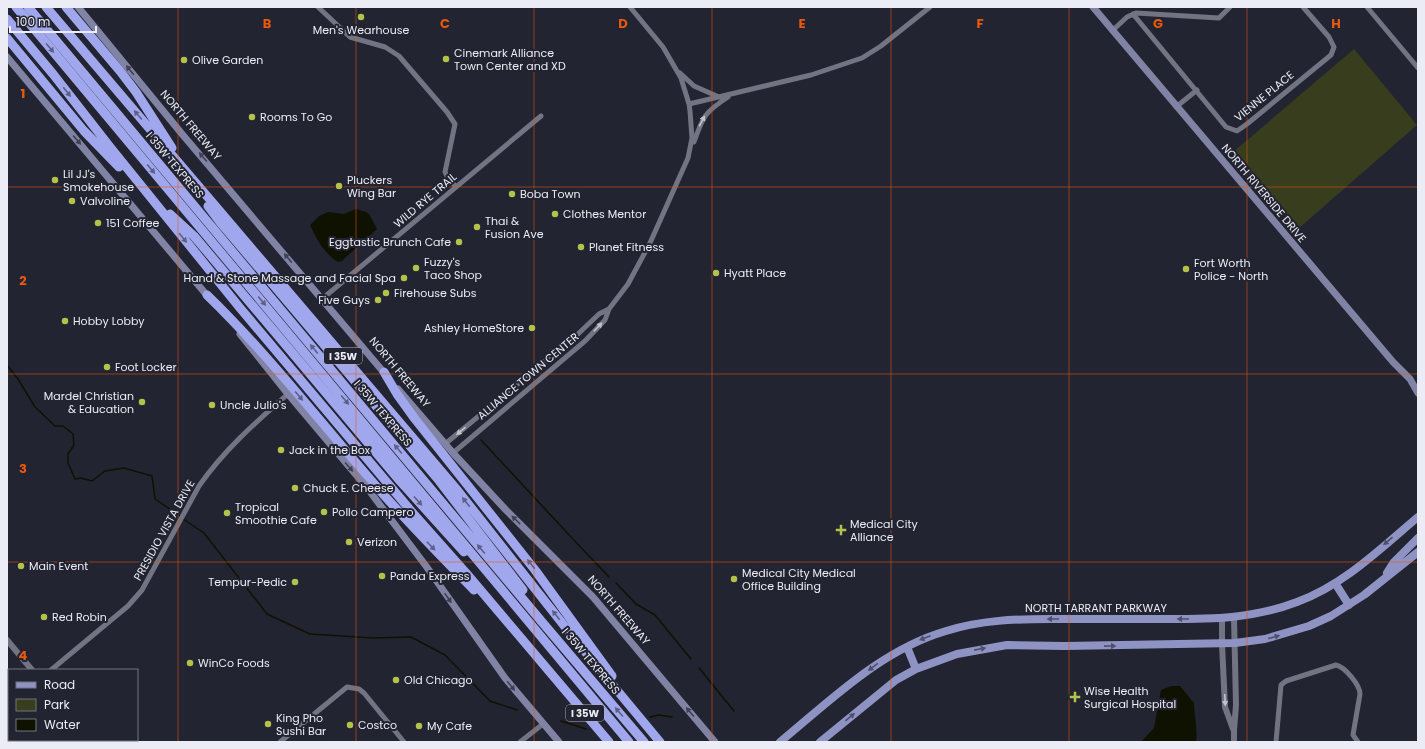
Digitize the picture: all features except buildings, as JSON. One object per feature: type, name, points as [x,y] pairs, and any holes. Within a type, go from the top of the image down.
[{"type":"highway","name":"I 35W TEXPRESS","points":[[16,7],[630,742]]},
{"type":"highway","name":"I 35W TEXPRESS","points":[[28,7],[644,742]]},
{"type":"highway","name":"I 35W","points":[[46,7],[458,491],[633,711],[660,742]]},
{"type":"highway","points":[[66,7],[136,92],[192,181],[220,222],[437,478],[539,611],[542,622]]},
{"type":"highway","name":"I 35W","points":[[7,19],[53,74],[240,308],[411,512],[466,573],[609,742]]},
{"type":"highway","points":[[7,38],[84,131],[114,162],[194,236],[395,475],[474,563],[536,638],[546,643]]},
{"type":"highway","points":[[207,295],[279,371],[377,488],[488,605],[546,674],[561,684]]},
{"type":"highway","points":[[384,372],[397,394],[415,419],[535,570],[627,696],[633,711]]},
{"type":"main road","name":"NORTH FREEWAY","points":[[78,7],[182,134],[452,453],[504,509],[593,597],[716,742]]},
{"type":"main road","name":"NORTH RIVERSIDE DRIVE","points":[[1088,7],[1103,20]]},
{"type":"main road","name":"NORTH RIVERSIDE DRIVE","points":[[1093,7],[1393,362],[1410,379],[1418,384]]},
{"type":"main road","points":[[7,57],[368,489],[426,566],[505,678],[542,724],[559,742]]},
{"type":"main road","name":"NORTH RIVERSIDE DRIVE","points":[[1410,379],[1418,394]]},
{"type":"main road","name":"NORTH TARRANT PARKWAY","points":[[780,742],[878,663],[906,647],[947,630],[990,621],[1024,619],[1222,619],[1260,613],[1298,602],[1335,583],[1358,567],[1418,516]]},
{"type":"main road","points":[[1384,579],[1394,562],[1418,538]]},
{"type":"main road","points":[[820,742],[896,680],[916,669],[957,654],[1008,645],[1065,646],[1222,644],[1266,639],[1288,634],[1331,616],[1349,605],[1418,552]]},
{"type":"main road","points":[[1335,583],[1349,605]]},
{"type":"main road","points":[[906,647],[916,669]]},
{"type":"street","points":[[318,7],[350,37],[385,47],[399,56],[447,112],[455,124],[445,172],[456,187]]},
{"type":"street","points":[[630,7],[663,47],[674,67],[694,86],[720,97]]},
{"type":"street","points":[[689,104],[811,75],[862,58],[881,46],[930,7]]},
{"type":"street","points":[[1112,31],[1127,17],[1136,13],[1219,18],[1230,7]]},
{"type":"street","name":"VIENNE PLACE","points":[[1197,90],[1226,127],[1237,131],[1247,124],[1331,55],[1334,47],[1329,37],[1303,7]]},
{"type":"street","points":[[1367,7],[1418,68]]},
{"type":"street","points":[[1133,14],[1197,90],[1176,107]]},
{"type":"street","name":"ALLIANCE TOWN CENTER","points":[[452,453],[584,341],[605,320],[609,309],[628,284],[650,243],[688,158],[692,138],[689,104],[681,78],[674,67]]},
{"type":"street","points":[[688,158],[701,121],[712,108],[732,94]]},
{"type":"street","name":"WILD RYE TRAIL","points":[[322,299],[541,116]]},
{"type":"street","name":"ALLIANCE TOWN CENTER","points":[[445,444],[578,334],[598,314],[609,309]]},
{"type":"street","name":"PRESIDIO VISTA DRIVE","points":[[52,669],[128,606],[142,590],[199,486],[225,452],[288,394]]},
{"type":"street","points":[[1234,618],[1236,705],[1234,742]]},
{"type":"street","points":[[1222,619],[1225,708],[1234,730]]},
{"type":"street","points":[[7,640],[31,669]]},
{"type":"street","points":[[1276,742],[1279,689],[1283,683],[1334,665],[1342,668],[1358,686],[1360,691],[1352,742]]},
{"type":"street","points":[[280,742],[347,687],[358,689],[364,693],[404,742]]},
{"type":"street","points":[[520,742],[542,724]]},
{"type":"street","points":[[1354,732],[1354,738],[1358,742]]},
{"type":"green space","points":[[1354,49],[1417,125],[1298,229],[1232,153]]},
{"type":"water","points":[[356,209],[369,214],[377,229],[342,261],[338,262],[321,246],[310,225],[319,216],[328,212],[344,214]]},
{"type":"water","points":[[1171,686],[1180,686],[1194,703],[1197,733],[1196,742],[1141,742],[1154,728],[1161,690]]},
{"type":"waterway","points":[[7,365],[18,379],[35,407],[55,426],[63,426],[73,434],[74,445],[68,454],[68,463],[75,479],[81,478],[92,481],[105,471],[124,468],[152,476],[155,499],[180,516]]},
{"type":"waterway","points":[[481,440],[609,577]]},
{"type":"waterway","points":[[183,519],[204,533],[267,614],[310,634],[373,638],[411,637],[445,655],[490,701],[517,710]]},
{"type":"waterway","points":[[616,583],[636,604],[655,615],[691,659]]},
{"type":"waterway","points":[[699,668],[734,711]]},
{"type":"waterway","points":[[650,717],[659,715],[672,717]]},
{"type":"waterway","points":[[561,721],[586,729]]},
{"type":"place","name":"Men's Wearhouse","points":[[361,17]]},
{"type":"place","name":"Cinemark Alliance Town Center and XD","points":[[446,59]]},
{"type":"place","name":"Olive Garden","points":[[184,60]]},
{"type":"place","name":"Rooms To Go","points":[[252,117]]},
{"type":"place","name":"Lil JJ's Smokehouse","points":[[55,180]]},
{"type":"place","name":"Pluckers Wing Bar","points":[[339,186]]},
{"type":"place","name":"Boba Town","points":[[512,194]]},
{"type":"place","name":"Valvoline","points":[[72,201]]},
{"type":"place","name":"Clothes Mentor","points":[[555,214]]},
{"type":"place","name":"151 Coffee","points":[[98,223]]},
{"type":"place","name":"Thai & Fusion Ave","points":[[477,227]]},
{"type":"place","name":"Eggtastic Brunch Cafe","points":[[459,242]]},
{"type":"place","name":"Planet Fitness","points":[[581,247]]},
{"type":"place","name":"Fuzzy's Taco Shop","points":[[416,268]]},
{"type":"place","name":"Fort Worth Police - North","points":[[1186,269]]},
{"type":"place","name":"Hyatt Place","points":[[716,273]]},
{"type":"place","name":"Hand & Stone Massage and Facial Spa","points":[[404,278]]},
{"type":"place","name":"Firehouse Subs","points":[[386,293]]},
{"type":"place","name":"Five Guys","points":[[378,300]]},
{"type":"place","name":"Hobby Lobby","points":[[65,321]]},
{"type":"place","name":"Ashley HomeStore","points":[[532,328]]},
{"type":"place","name":"Foot Locker","points":[[107,367]]},
{"type":"place","name":"Mardel Christian & Education","points":[[142,402]]},
{"type":"place","name":"Uncle Julio's","points":[[212,405]]},
{"type":"place","name":"Jack in the Box","points":[[281,450]]},
{"type":"place","name":"Chuck E. Cheese","points":[[295,488]]},
{"type":"place","name":"Pollo Campero","points":[[324,512]]},
{"type":"place","name":"Tropical Smoothie Cafe","points":[[227,513]]},
{"type":"place","name":"Medical City Alliance","points":[[841,530]]},
{"type":"place","name":"Verizon","points":[[349,542]]},
{"type":"place","name":"Main Event","points":[[21,566]]},
{"type":"place","name":"Panda Express","points":[[382,576]]},
{"type":"place","name":"Medical City Medical Office Building","points":[[734,579]]},
{"type":"place","name":"Tempur-Pedic","points":[[295,582]]},
{"type":"place","name":"Red Robin","points":[[44,617]]},
{"type":"place","name":"WinCo Foods","points":[[190,663]]},
{"type":"place","name":"Old Chicago","points":[[396,680]]},
{"type":"place","name":"Wise Health Surgical Hospital","points":[[1075,697]]},
{"type":"place","name":"King Pho Sushi Bar","points":[[268,724]]},
{"type":"place","name":"Costco","points":[[350,725]]},
{"type":"place","name":"My Cafe","points":[[419,726]]}]
